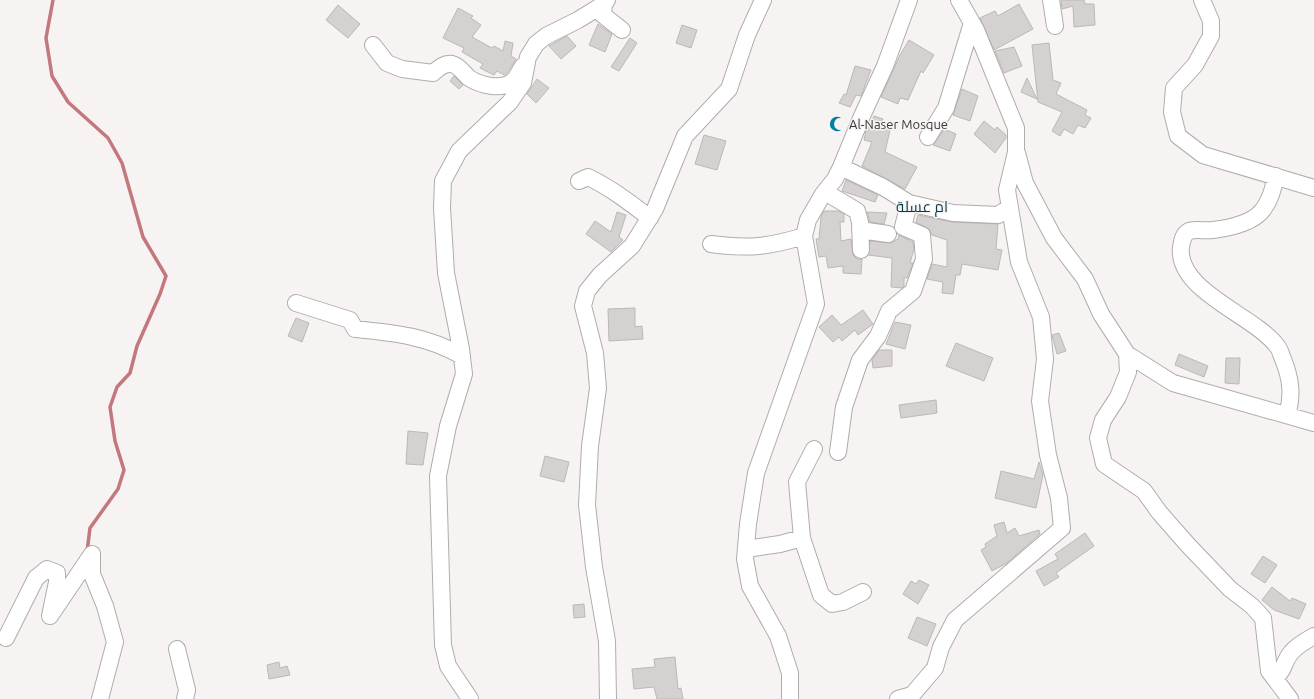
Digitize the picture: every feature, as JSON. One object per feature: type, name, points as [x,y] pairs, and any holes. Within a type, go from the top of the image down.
[{"type":"street","points":[[608,699],[607,641],[594,567],[587,505],[590,446],[598,388],[595,354],[583,306],[587,291],[600,275],[632,246],[655,210],[686,136],[728,89],[747,35],[763,0]]},
{"type":"street","points":[[793,699],[790,673],[778,636],[750,586],[745,559],[748,524],[756,473],[816,304],[804,236],[808,220],[825,192],[835,179],[841,167],[885,66],[909,0]]},
{"type":"street","points":[[898,699],[912,696],[935,668],[941,647],[955,620],[1062,528],[1059,498],[1048,455],[1040,401],[1045,359],[1041,317],[1019,262],[1007,190],[1016,152],[1016,128],[1000,85],[972,23],[959,0]]},
{"type":"street","points":[[1051,0],[1054,26]]},
{"type":"street","points":[[1202,0],[1211,21],[1211,36],[1195,65],[1174,88],[1172,112],[1178,136],[1203,155],[1314,188]]},
{"type":"street","points":[[605,2],[603,15],[622,30]]},
{"type":"street","points":[[373,45],[387,64],[402,69],[433,73],[442,65],[451,64],[458,67],[468,77],[478,83],[490,86],[503,86],[513,81],[536,44],[546,36],[578,20],[605,2]]},
{"type":"street","points":[[928,137],[946,108],[972,23]]},
{"type":"street","points":[[470,699],[448,666],[443,645],[438,476],[448,426],[464,374],[446,273],[442,208],[443,181],[459,151],[510,102],[523,83],[528,58]]},
{"type":"street","points":[[1016,152],[1025,183],[1054,238],[1085,279],[1101,314],[1127,354],[1173,383],[1314,423]]},
{"type":"street","points":[[841,167],[883,187],[909,203],[953,212],[998,215],[1010,207]]},
{"type":"street","points":[[1276,176],[1272,195],[1261,212],[1245,223],[1214,230],[1189,232],[1183,236],[1181,248],[1182,260],[1188,274],[1199,286],[1260,331],[1277,346],[1289,374],[1291,399],[1287,415]]},
{"type":"street","points":[[578,181],[588,178],[614,190],[650,218]]},
{"type":"street","points":[[825,192],[857,211],[861,250]]},
{"type":"street","points":[[838,452],[844,407],[860,360],[878,336],[889,311],[913,291],[924,259],[922,235],[904,227],[909,203]]},
{"type":"street","points":[[860,230],[888,234]]},
{"type":"street","points":[[711,244],[736,247],[763,247],[804,236]]},
{"type":"street","points":[[296,303],[350,320],[355,329],[404,334],[448,348],[462,356]]},
{"type":"street","points":[[1127,354],[1128,372],[1118,397],[1103,420],[1098,438],[1104,464],[1144,491],[1159,512],[1186,544],[1230,588],[1252,606],[1263,618],[1269,671],[1290,699]]},
{"type":"street","points":[[814,449],[797,482],[802,538],[821,595],[832,604],[843,602],[863,592]]},
{"type":"street","points":[[746,549],[802,538]]},
{"type":"street","points":[[6,638],[36,578],[47,569],[57,573],[57,582],[50,616],[92,554],[92,574],[105,606],[115,642],[100,699]]},
{"type":"street","points":[[1275,678],[1283,671],[1287,658],[1302,643],[1314,636]]},
{"type":"street","points":[[177,649],[187,690],[185,699]]},
{"type":"building","points":[[1061,0],[1084,0],[1085,4],[1094,4],[1095,25],[1074,27],[1073,6],[1062,9]]},
{"type":"building","points":[[1019,4],[1033,29],[994,50],[980,18],[995,11],[998,16]]},
{"type":"building","points":[[338,5],[360,24],[348,38],[326,20]]},
{"type":"building","points":[[458,8],[473,16],[471,18],[481,25],[472,37],[492,48],[494,46],[503,51],[505,41],[513,43],[511,56],[516,59],[507,73],[504,75],[497,71],[494,75],[480,68],[483,64],[462,52],[464,48],[443,38]]},
{"type":"building","points":[[598,24],[612,34],[605,52],[589,45]]},
{"type":"building","points":[[682,25],[697,30],[691,48],[676,43]]},
{"type":"building","points":[[567,36],[576,46],[561,59],[549,46]]},
{"type":"building","points":[[630,38],[637,43],[619,71],[611,67]]},
{"type":"building","points":[[909,40],[934,55],[923,73],[921,71],[908,100],[900,98],[898,104],[881,97],[900,55]]},
{"type":"building","points":[[1049,43],[1053,80],[1061,83],[1056,94],[1087,110],[1085,115],[1091,118],[1085,128],[1078,125],[1073,134],[1064,129],[1060,136],[1052,131],[1062,112],[1038,102],[1032,45]]},
{"type":"building","points":[[1014,47],[1022,66],[1004,73],[995,51]]},
{"type":"building","points":[[855,66],[871,70],[861,96],[856,95],[850,107],[839,103],[844,94],[846,95]]},
{"type":"building","points":[[454,76],[463,85],[459,89],[450,81]]},
{"type":"building","points":[[1027,78],[1037,99],[1021,92]]},
{"type":"building","points":[[537,79],[549,88],[536,103],[527,94]]},
{"type":"building","points":[[962,89],[978,96],[970,121],[953,115]]},
{"type":"building","points":[[874,116],[883,119],[882,123],[891,126],[885,152],[917,167],[905,189],[862,166],[872,142],[864,140],[866,131]]},
{"type":"building","points":[[984,121],[995,130],[997,127],[1006,135],[1006,138],[995,153],[974,134]]},
{"type":"building","points":[[944,129],[956,134],[950,151],[933,145]]},
{"type":"building","points":[[704,135],[726,141],[717,170],[695,164]]},
{"type":"building","points":[[846,180],[878,195],[875,202],[842,191]]},
{"type":"building","points":[[824,211],[839,211],[844,214],[844,222],[840,222],[841,241],[851,239],[853,255],[857,259],[862,259],[861,274],[843,273],[843,266],[828,268],[826,256],[819,257],[816,239],[819,239],[821,217]]},
{"type":"building","points":[[617,212],[626,215],[619,237],[623,240],[611,252],[586,234],[595,221],[611,232]]},
{"type":"building","points":[[867,212],[887,213],[884,224],[870,222]]},
{"type":"building","points":[[918,215],[952,222],[998,224],[996,249],[1002,250],[998,270],[962,264],[960,275],[956,275],[953,294],[942,293],[943,282],[927,279],[932,264],[947,267],[947,240],[932,235],[929,229],[916,222]]},
{"type":"building","points":[[899,235],[913,242],[914,249],[910,263],[913,263],[907,278],[904,278],[904,286],[902,288],[891,287],[892,258],[868,255],[870,241],[891,243],[898,239]]},
{"type":"building","points":[[635,308],[635,327],[642,326],[643,339],[609,341],[608,309]]},
{"type":"building","points":[[863,310],[873,324],[858,335],[855,330],[842,341],[839,337],[833,342],[819,327],[832,315],[841,325]]},
{"type":"building","points":[[296,318],[309,323],[302,342],[288,336]]},
{"type":"building","points":[[895,322],[911,325],[905,349],[886,344]]},
{"type":"building","points":[[1059,333],[1066,351],[1057,354],[1052,335]]},
{"type":"building","points":[[956,343],[993,358],[984,381],[946,366]]},
{"type":"building","points":[[879,350],[892,350],[892,366],[873,368],[872,360]]},
{"type":"building","points":[[1179,354],[1208,366],[1204,377],[1175,365]]},
{"type":"building","points":[[1226,358],[1240,358],[1239,384],[1225,383]]},
{"type":"building","points":[[936,400],[937,413],[901,418],[899,405]]},
{"type":"building","points":[[408,431],[428,433],[423,465],[406,464]]},
{"type":"building","points":[[545,456],[569,462],[564,482],[540,476]]},
{"type":"building","points":[[1039,462],[1043,475],[1036,508],[995,498],[1001,471],[1034,479]]},
{"type":"building","points":[[1004,522],[1007,533],[1015,528],[1019,536],[1039,530],[1040,534],[1007,563],[992,571],[981,550],[986,547],[985,544],[997,536],[994,525]]},
{"type":"building","points":[[1085,533],[1094,546],[1056,573],[1059,577],[1044,586],[1036,571],[1058,559],[1055,554]]},
{"type":"building","points":[[1263,556],[1277,565],[1265,583],[1251,574]]},
{"type":"building","points":[[919,580],[929,585],[918,604],[903,594],[911,581],[916,584]]},
{"type":"building","points":[[1272,587],[1290,601],[1292,598],[1306,604],[1299,619],[1274,610],[1262,600]]},
{"type":"building","points":[[584,604],[585,617],[574,618],[573,605]]},
{"type":"building","points":[[917,617],[936,624],[927,646],[908,638]]},
{"type":"building","points":[[675,657],[678,689],[681,688],[683,699],[657,699],[654,687],[634,689],[632,669],[655,667],[654,659]]},
{"type":"building","points":[[279,662],[280,668],[287,666],[290,675],[269,679],[267,665]]},
{"type":"waterway","points":[[53,0],[46,38],[52,76],[68,102],[108,138],[122,163],[143,237],[166,276],[160,294],[137,346],[130,373],[117,387],[110,407],[115,441],[124,470],[118,489],[90,528],[87,552]]},
{"type":"place","name":"Al-Naser Mosque","points":[[837,124]]},
{"type":"district","name":"ام عسلة","points":[[922,207]]}]
